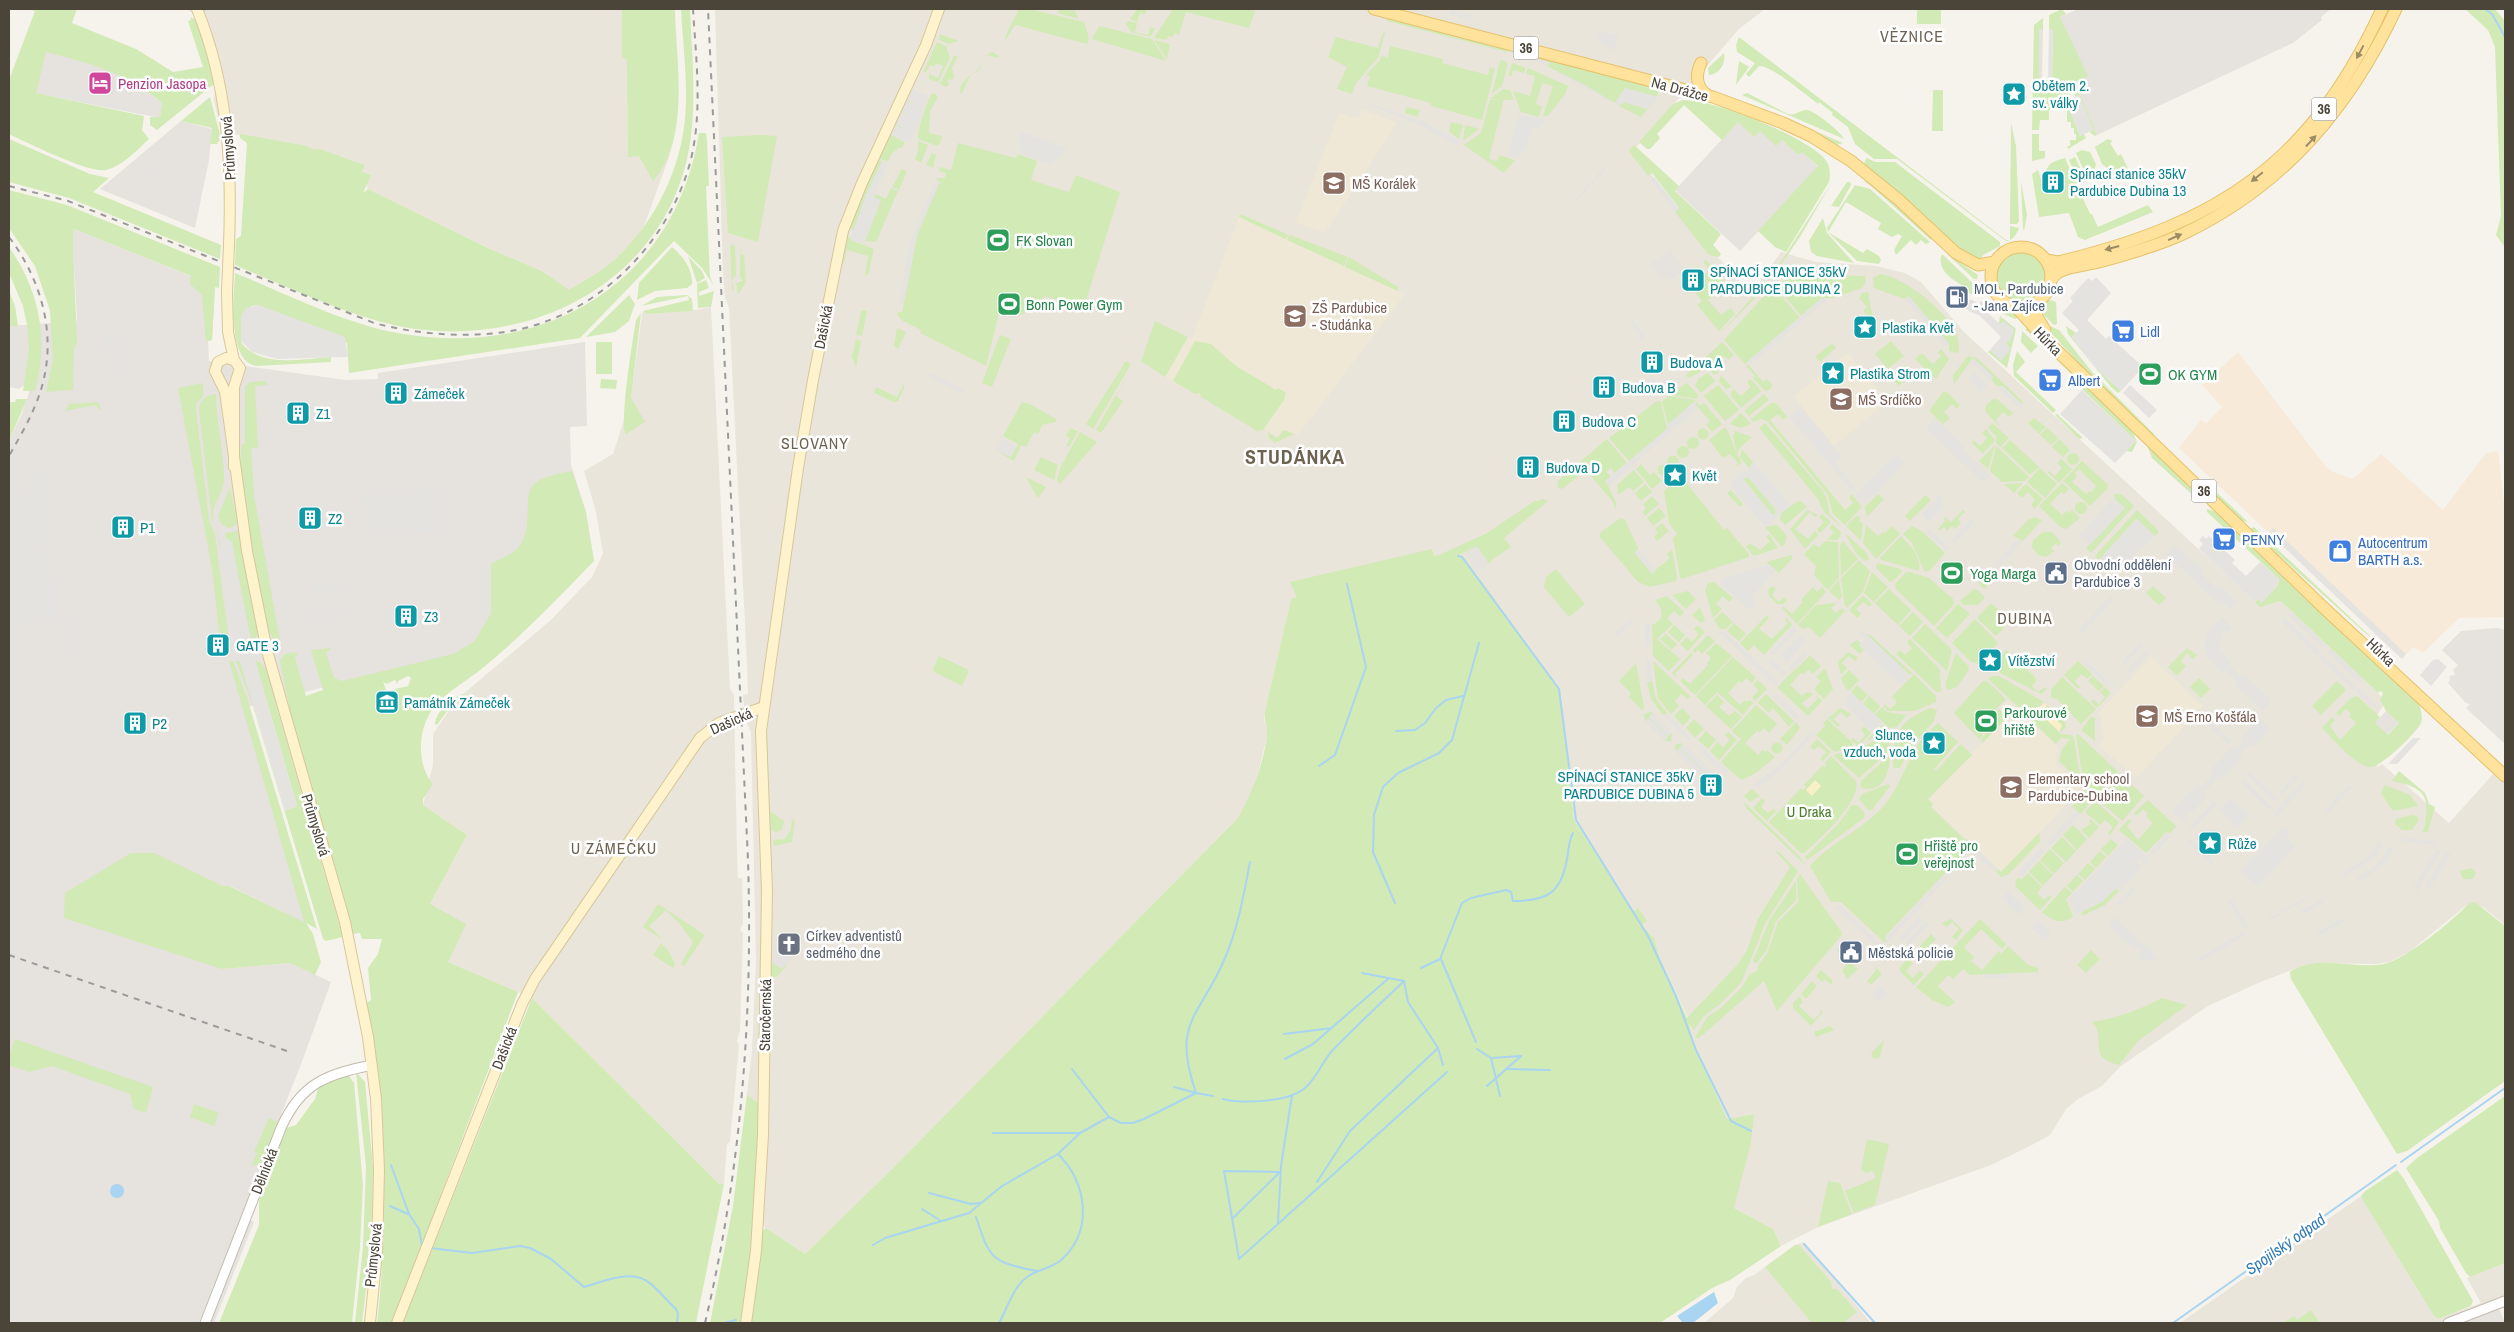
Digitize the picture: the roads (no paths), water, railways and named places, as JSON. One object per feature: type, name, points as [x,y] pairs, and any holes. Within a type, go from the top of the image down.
[{"type":"main road","name":"Průmyslová","points":[[197,9],[218,71],[227,119],[231,176],[227,291],[221,359],[215,368],[225,391],[247,551],[267,651],[345,922],[372,1065],[377,1119],[378,1187],[377,1253],[370,1323]]},
{"type":"main road","name":"Dašická","points":[[397,1323],[522,1004],[535,979],[700,738],[722,721],[764,707],[805,423],[840,245],[855,200],[926,45],[939,9]]},
{"type":"main road","name":"Na Drážce","points":[[1374,9],[1713,97],[1784,123],[1835,150],[1899,200],[1968,267],[1991,281]]},
{"type":"main road","name":"36","points":[[2046,260],[2058,262],[2142,239],[2199,215],[2241,189],[2279,158],[2321,112],[2356,60],[2382,9]]},
{"type":"main road","name":"36","points":[[2051,280],[2061,271],[2130,254],[2184,233],[2219,215],[2262,185],[2302,150],[2336,111],[2366,69],[2396,9]]},
{"type":"main road","points":[[1701,63],[1697,72],[1698,84],[1704,93],[1713,97]]},
{"type":"main road","name":"Na Drážce","points":[[1949,247],[1975,265],[1995,262]]},
{"type":"main road","points":[[1991,281],[1995,262],[2005,251],[2019,247],[2033,249],[2046,260],[2051,272],[2047,293],[2030,306],[2016,307]]},
{"type":"main road","name":"36","points":[[1991,281],[1999,298],[2016,307]]},
{"type":"main road","name":"Průmyslová","points":[[227,291],[228,332],[234,360],[240,368],[234,390],[234,467]]},
{"type":"main road","name":"Hůrka","points":[[2039,301],[2036,314],[2038,320],[2082,374]]},
{"type":"main road","name":"Hůrka","points":[[2016,307],[2048,342],[2278,561],[2323,607],[2505,776]]},
{"type":"main road","points":[[221,359],[228,358],[234,360]]},
{"type":"main road","points":[[219,379],[228,383],[237,378]]},
{"type":"main road","name":"Staročernská","points":[[746,1323],[756,1251],[763,1135],[767,919],[761,754],[764,707]]},
{"type":"main road","name":"Průmyslová","points":[[365,1323],[373,1262],[378,1187]]},
{"type":"street","name":"Dělnická","points":[[205,1323],[281,1128],[294,1103],[312,1085],[326,1077],[372,1065]]},
{"type":"street","points":[[2448,1323],[2505,1301]]},
{"type":"water","points":[[117,1184],[122,1186],[124,1191],[122,1196],[117,1198],[112,1196],[110,1191],[112,1186]]},
{"type":"water","points":[[1714,1292],[1718,1303],[1693,1323],[1683,1323],[1677,1316]]},
{"type":"waterway","name":"Spojilský odpad","points":[[2485,9],[2492,14],[2505,37]]},
{"type":"waterway","points":[[1458,556],[1462,557],[1559,689],[1576,820],[1648,936],[1676,996],[1696,1050],[1731,1121],[1751,1131]]},
{"type":"waterway","points":[[1319,766],[1335,755],[1366,667],[1347,584]]},
{"type":"waterway","points":[[1395,903],[1373,852],[1374,815],[1383,787],[1398,773],[1439,753],[1452,740],[1479,643]]},
{"type":"waterway","points":[[1396,731],[1415,730],[1425,723],[1436,708],[1446,700],[1463,696]]},
{"type":"waterway","points":[[1421,968],[1440,959],[1462,903],[1471,898],[1506,890],[1511,892],[1513,901],[1525,901],[1543,897],[1556,888],[1564,871],[1569,843],[1573,833]]},
{"type":"waterway","points":[[1196,1093],[1186,1050],[1188,1034],[1198,1008],[1216,978],[1230,947],[1250,862]]},
{"type":"waterway","points":[[1441,959],[1476,1042]]},
{"type":"waterway","points":[[1362,973],[1404,981]]},
{"type":"waterway","points":[[1285,1059],[1313,1044],[1389,978]]},
{"type":"waterway","points":[[1404,981],[1408,1002],[1438,1048],[1443,1065]]},
{"type":"waterway","points":[[1223,1099],[1232,1101],[1266,1101],[1298,1093],[1313,1080],[1332,1051],[1404,981]]},
{"type":"waterway","points":[[1284,1034],[1332,1028]]},
{"type":"waterway","points":[[1317,1182],[1350,1131],[1438,1048]]},
{"type":"waterway","points":[[1477,1049],[1491,1058],[1521,1056]]},
{"type":"waterway","points":[[1487,1086],[1521,1056]]},
{"type":"waterway","points":[[1491,1058],[1500,1096]]},
{"type":"waterway","points":[[1072,1069],[1109,1117],[1121,1123],[1133,1123],[1144,1119],[1196,1093],[1213,1096]]},
{"type":"waterway","points":[[1507,1069],[1550,1070]]},
{"type":"waterway","points":[[1239,1259],[1447,1072]]},
{"type":"waterway","points":[[1174,1087],[1196,1093]]},
{"type":"waterway","name":"Spojilský odpad","points":[[2401,1162],[2505,1088]]},
{"type":"waterway","points":[[1278,1223],[1281,1166],[1292,1095]]},
{"type":"waterway","points":[[873,1245],[885,1238],[969,1213],[1002,1186],[1058,1154],[1080,1133],[1109,1117]]},
{"type":"waterway","points":[[993,1133],[1080,1133]]},
{"type":"waterway","points":[[999,1323],[1014,1292],[1022,1281],[1031,1274],[1061,1260],[1072,1248],[1079,1235],[1083,1207],[1080,1193],[1068,1166],[1058,1154]]},
{"type":"waterway","points":[[391,1165],[409,1214],[419,1229],[422,1246]]},
{"type":"waterway","name":"Spojilský odpad","points":[[2173,1323],[2396,1165]]},
{"type":"waterway","points":[[1239,1259],[1224,1171],[1280,1172]]},
{"type":"waterway","points":[[1232,1219],[1280,1172]]},
{"type":"waterway","points":[[929,1193],[971,1204],[980,1203]]},
{"type":"waterway","points":[[390,1206],[408,1214]]},
{"type":"waterway","points":[[922,1209],[941,1221]]},
{"type":"waterway","points":[[976,1217],[985,1242],[995,1257],[1010,1265],[1037,1271]]},
{"type":"waterway","points":[[1804,1244],[1875,1323]]},
{"type":"waterway","points":[[430,1248],[472,1253],[520,1246],[530,1248],[551,1259],[584,1287],[615,1278],[638,1277],[653,1286],[676,1309],[678,1314],[677,1323]]},
{"type":"waterway","points":[[724,1323],[736,1320]]},
{"type":"railway","points":[[9,186],[68,201],[374,323],[406,330],[455,335],[505,332],[537,324],[568,312],[596,295],[622,274],[645,250],[664,223],[679,194],[690,163],[696,125],[697,67],[693,9]]},
{"type":"railway","points":[[705,1323],[728,1209],[736,1151],[746,1035],[749,918],[748,860],[708,9]]},
{"type":"railway","points":[[9,237],[22,256],[40,297],[48,340],[43,384],[35,406],[9,456]]},
{"type":"railway","points":[[9,955],[287,1051]]},
{"type":"place","name":"Penzion Jasopa","points":[[100,83]]},
{"type":"place","name":"Obětem 2. sv. války","points":[[2014,94]]},
{"type":"place","name":"Spínací stanice 35kV Pardubice Dubina 13","points":[[2053,182]]},
{"type":"place","name":"MŠ Korálek","points":[[1334,183]]},
{"type":"place","name":"FK Slovan","points":[[998,240]]},
{"type":"place","name":"SPÍNACÍ STANICE 35kV PARDUBICE DUBINA 2","points":[[1693,280]]},
{"type":"place","name":"MOL, Pardubice - Jana Zajíce","points":[[1957,297]]},
{"type":"place","name":"Bonn Power Gym","points":[[1009,304]]},
{"type":"place","name":"ZŠ Pardubice - Studánka","points":[[1295,316]]},
{"type":"place","name":"Plastika Květ","points":[[1865,327]]},
{"type":"place","name":"Lidl","points":[[2123,331]]},
{"type":"place","name":"Budova A","points":[[1652,362]]},
{"type":"place","name":"Plastika Strom","points":[[1833,373]]},
{"type":"place","name":"OK GYM","points":[[2150,374]]},
{"type":"place","name":"Albert","points":[[2050,380]]},
{"type":"place","name":"Budova B","points":[[1604,387]]},
{"type":"place","name":"Zámeček","points":[[396,393]]},
{"type":"place","name":"MŠ Srdíčko","points":[[1841,399]]},
{"type":"place","name":"Z1","points":[[298,413]]},
{"type":"place","name":"Budova C","points":[[1564,421]]},
{"type":"place","name":"Budova D","points":[[1528,467]]},
{"type":"place","name":"Květ","points":[[1675,475]]},
{"type":"place","name":"Z2","points":[[310,518]]},
{"type":"place","name":"P1","points":[[123,527]]},
{"type":"place","name":"PENNY","points":[[2224,539]]},
{"type":"place","name":"Autocentrum BARTH a.s.","points":[[2340,551]]},
{"type":"place","name":"Yoga Marga","points":[[1952,573]]},
{"type":"place","name":"Obvodní oddělení Pardubice 3","points":[[2056,573]]},
{"type":"place","name":"Z3","points":[[406,616]]},
{"type":"place","name":"GATE 3","points":[[218,645]]},
{"type":"place","name":"Vítězství","points":[[1990,660]]},
{"type":"place","name":"Památník Zámeček","points":[[387,702]]},
{"type":"place","name":"MŠ Erno Košťála","points":[[2147,716]]},
{"type":"place","name":"Parkourové hřiště","points":[[1986,721]]},
{"type":"place","name":"P2","points":[[135,723]]},
{"type":"place","name":"Slunce, vzduch, voda","points":[[1934,743]]},
{"type":"place","name":"SPÍNACÍ STANICE 35kV PARDUBICE DUBINA 5","points":[[1711,785]]},
{"type":"place","name":"Elementary school Pardubice-Dubina","points":[[2011,787]]},
{"type":"place","name":"Růže","points":[[2210,843]]},
{"type":"place","name":"Hřiště pro veřejnost","points":[[1907,854]]},
{"type":"place","name":"Církev adventistů sedmého dne","points":[[789,944]]},
{"type":"place","name":"Městská policie","points":[[1851,952]]},
{"type":"district","name":"VĚZNICE","points":[[1912,36]]},
{"type":"district","name":"SLOVANY","points":[[815,443]]},
{"type":"district","name":"STUDÁNKA","points":[[1295,456]]},
{"type":"district","name":"DUBINA","points":[[2025,618]]},
{"type":"district","name":"U ZÁMEČKU","points":[[614,848]]},
{"type":"park label","name":"U Draka","points":[[1809,811]]}]
